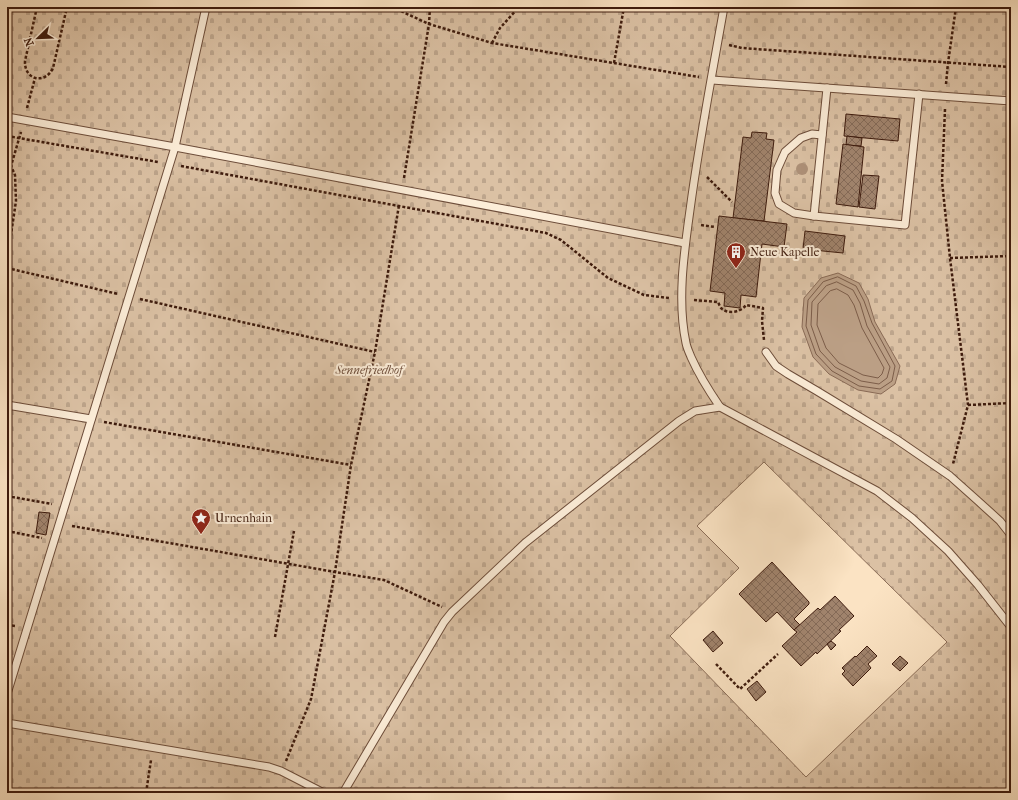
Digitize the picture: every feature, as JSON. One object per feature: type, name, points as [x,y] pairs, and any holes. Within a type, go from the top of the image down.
[{"type":"lane","points":[[7,694],[175,147],[206,7]]},
{"type":"lane","points":[[724,7],[696,165],[685,243],[682,321],[686,345],[696,368],[708,390],[720,406],[877,491],[912,518],[948,551],[978,585],[1011,627]]},
{"type":"lane","points":[[712,80],[1011,101]]},
{"type":"lane","points":[[814,216],[827,88]]},
{"type":"lane","points":[[822,135],[812,134],[801,138],[785,152],[777,170],[775,193],[779,204],[794,213],[905,225],[919,94]]},
{"type":"lane","points":[[7,117],[175,147],[685,243]]},
{"type":"lane","points":[[766,352],[776,366],[896,439],[950,476],[994,516],[1011,535]]},
{"type":"lane","points":[[7,405],[92,419]]},
{"type":"lane","points":[[343,793],[444,622],[452,612],[525,543],[679,421],[695,411],[720,406]]},
{"type":"lane","points":[[7,723],[269,767],[282,771],[324,793]]},
{"type":"path","points":[[37,7],[25,61],[26,70],[28,73],[31,76],[40,79],[45,78],[54,68],[68,7]]},
{"type":"path","points":[[392,7],[429,24],[492,43],[712,80]]},
{"type":"path","points":[[282,771],[311,699],[335,572],[351,465],[376,352],[429,24],[430,7]]},
{"type":"path","points":[[492,43],[500,28],[519,7]]},
{"type":"path","points":[[614,63],[624,7]]},
{"type":"path","points":[[950,476],[968,405],[942,181],[948,63],[956,7]]},
{"type":"path","points":[[718,43],[742,48],[1011,67]]},
{"type":"path","points":[[7,171],[11,166],[35,78]]},
{"type":"path","points":[[7,136],[170,164],[546,233],[561,240],[608,278],[644,295],[718,302],[721,308],[732,312],[743,309],[746,306],[763,308],[763,339],[766,352]]},
{"type":"path","points":[[696,165],[732,202]]},
{"type":"path","points":[[7,261],[16,201],[15,176],[11,166]]},
{"type":"path","points":[[950,258],[1011,256]]},
{"type":"path","points":[[7,268],[376,352]]},
{"type":"path","points":[[968,405],[1011,403]]},
{"type":"path","points":[[92,419],[351,465]]},
{"type":"path","points":[[7,496],[65,506]]},
{"type":"path","points":[[59,524],[384,580],[452,612]]},
{"type":"path","points":[[7,531],[54,540]]},
{"type":"path","points":[[275,637],[294,531]]},
{"type":"path","points":[[716,664],[740,689],[778,654]]},
{"type":"path","points":[[146,793],[154,748]]},
{"type":"green space","name":"Sennefriedhof","points":[[7,7],[1011,7],[1011,793],[7,793]],"holes":[[[764,462],[947,642],[806,777],[670,636],[739,568],[697,526]]]},
{"type":"water","points":[[838,273],[859,283],[868,299],[875,322],[900,366],[895,384],[881,394],[858,390],[829,374],[813,357],[802,327],[804,298],[821,278]]},
{"type":"building","points":[[846,114],[900,119],[898,141],[844,136]]},
{"type":"building","points":[[752,132],[767,133],[766,139],[774,140],[764,221],[733,218],[743,137],[751,138]]},
{"type":"building","points":[[847,136],[862,138],[861,146],[846,145]]},
{"type":"building","points":[[843,144],[864,147],[858,207],[836,204]]},
{"type":"building","points":[[863,175],[879,176],[875,209],[859,207]]},
{"type":"building","name":"Neue Kapelle","points":[[719,216],[787,224],[784,247],[762,244],[756,297],[741,295],[740,308],[724,306],[725,293],[710,291]]},
{"type":"building","points":[[805,231],[845,236],[843,253],[803,249]]},
{"type":"building","points":[[39,512],[50,513],[46,535],[36,533]]},
{"type":"building","points":[[772,562],[809,602],[809,604],[794,619],[800,625],[794,630],[777,612],[766,622],[739,594]]},
{"type":"building","points":[[835,596],[854,616],[817,654],[816,652],[801,666],[782,646],[797,632],[794,630],[818,608],[820,610]]},
{"type":"building","points":[[713,631],[723,643],[713,652],[703,640]]},
{"type":"building","points":[[831,641],[836,645],[831,650],[827,644]]},
{"type":"building","points":[[867,646],[877,656],[868,664],[871,668],[853,686],[842,674],[845,671],[842,668]]},
{"type":"building","points":[[900,656],[908,663],[900,671],[892,664]]},
{"type":"building","points":[[757,681],[766,692],[756,701],[747,689]]},
{"type":"place","name":"Neue Kapelle","points":[[736,269]]},
{"type":"place","name":"Urnenhain","points":[[201,535]]}]
